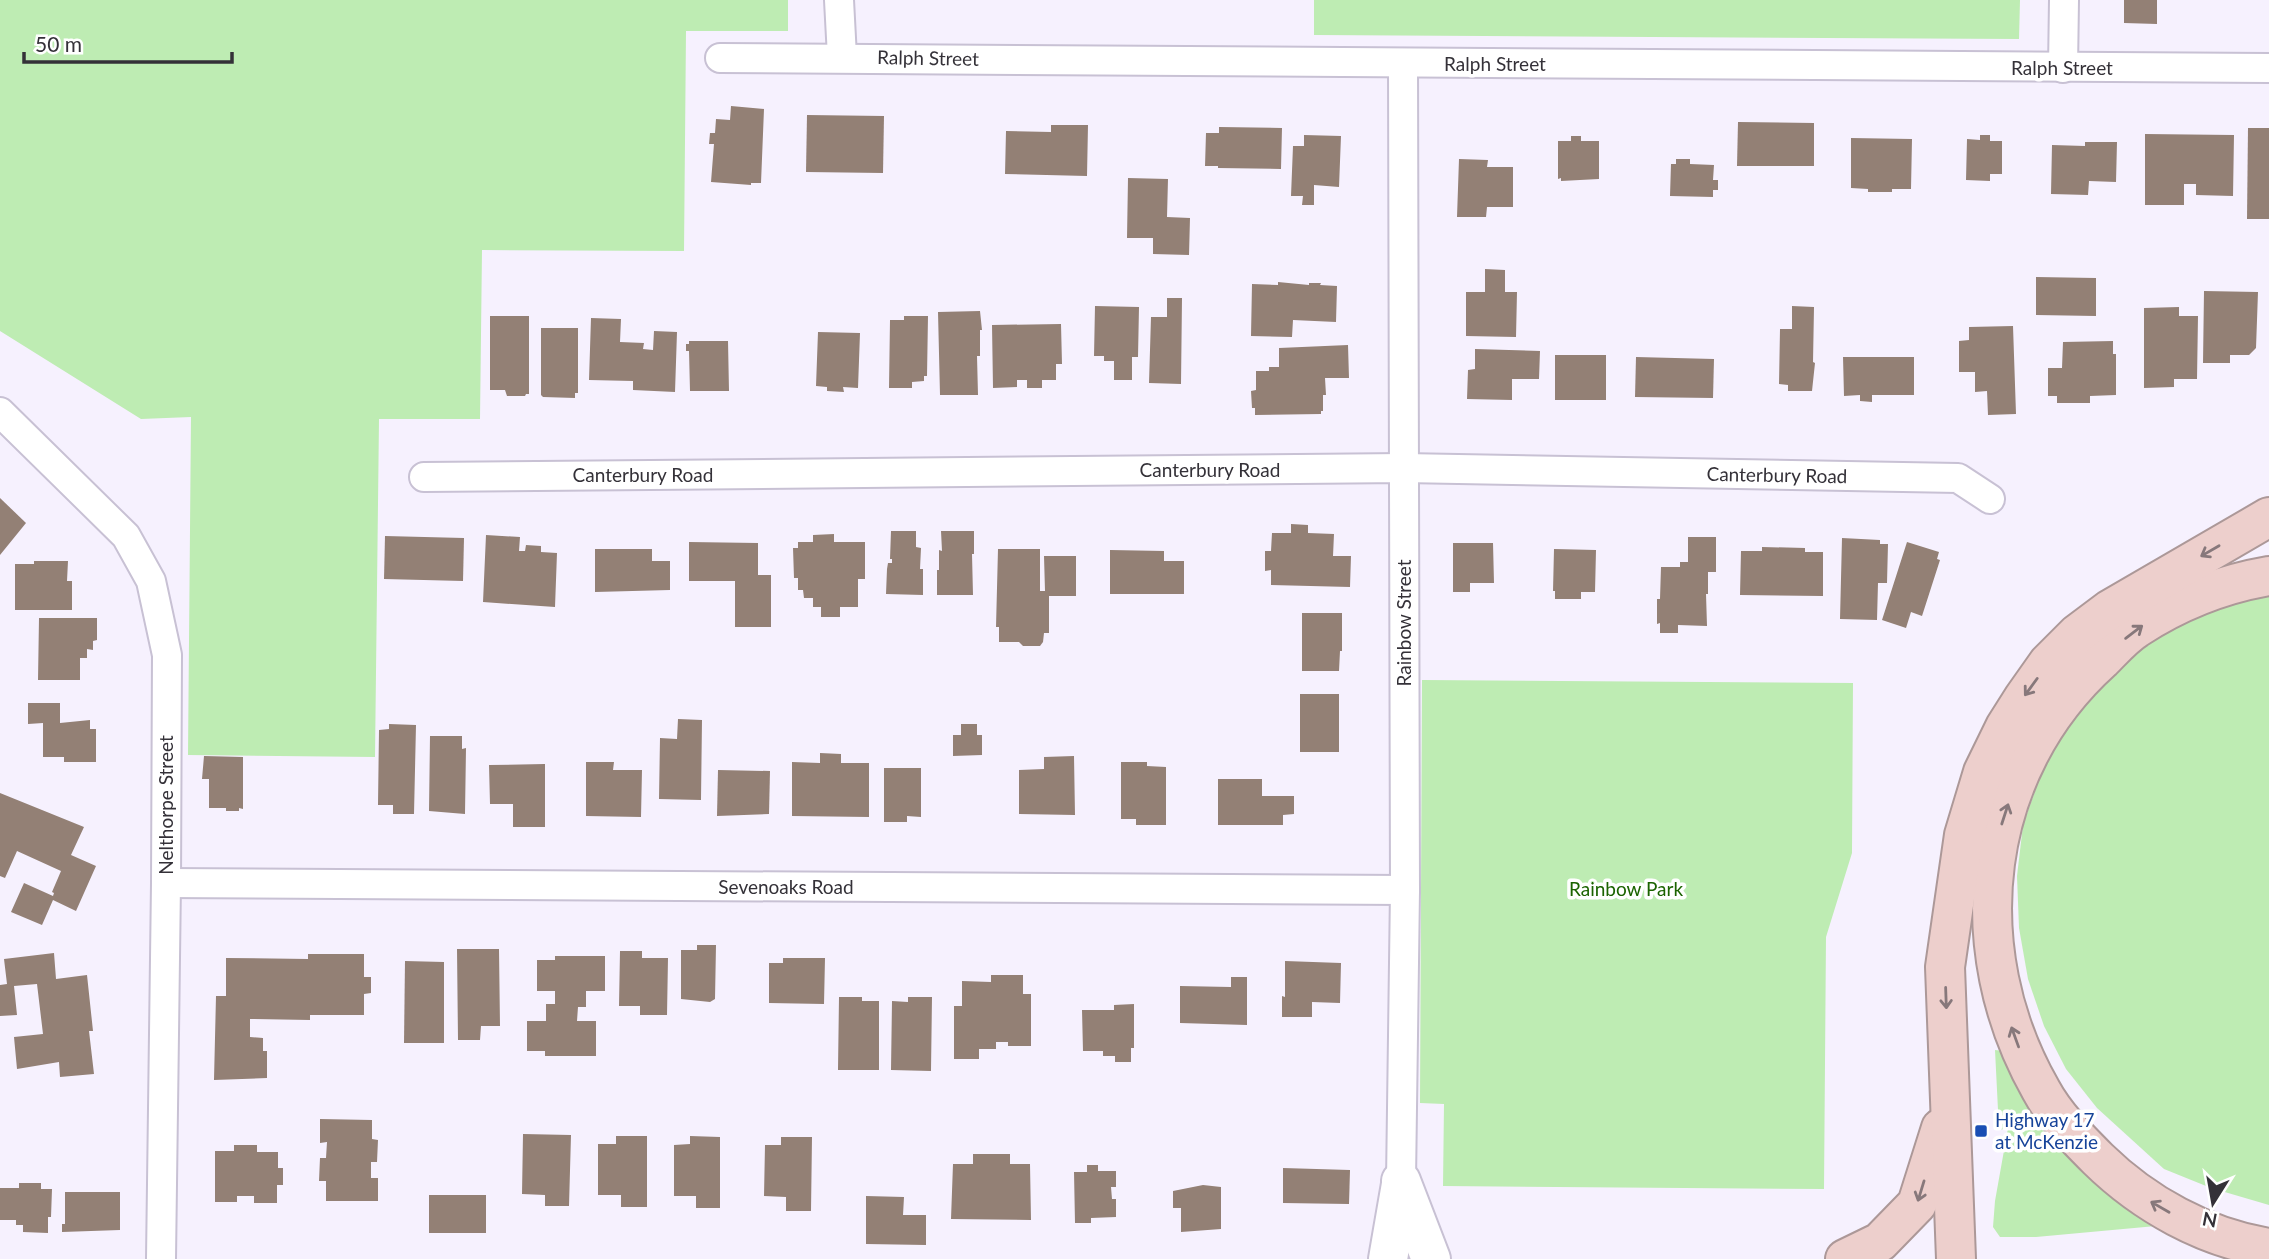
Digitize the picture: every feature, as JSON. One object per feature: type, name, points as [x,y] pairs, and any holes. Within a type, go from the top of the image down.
[{"type":"highway","points":[[1956,1259],[1945,967],[1964,835],[1983,772],[2005,727],[2048,663],[2077,634],[2109,610],[2269,517]]},
{"type":"highway","points":[[2269,576],[2198,595],[2136,629],[2084,676],[2052,715],[2025,760],[2003,818],[1993,870],[1991,917],[1994,962],[2004,1007],[2020,1048],[2042,1092],[2076,1137],[2115,1175],[2155,1205],[2234,1240],[2269,1248]]},
{"type":"highway","points":[[1845,1259],[1880,1242],[1917,1204],[1949,1103]]},
{"type":"main road","points":[[1388,1259],[1401,1181]]},
{"type":"main road","points":[[1401,1181],[1430,1259]]},
{"type":"street","points":[[839,0],[842,57]]},
{"type":"street","points":[[2063,68],[2064,0]]},
{"type":"street","name":"Ralph Street","points":[[720,58],[2269,68]]},
{"type":"street","name":"Rainbow Street","points":[[1401,1181],[1405,890],[1403,64]]},
{"type":"street","name":"Nelthorpe Street","points":[[0,412],[125,536],[151,581],[167,655],[161,1259]]},
{"type":"street","name":"Canterbury Road","points":[[424,477],[1404,468],[1958,478],[1990,499]]},
{"type":"street","name":"Sevenoaks Road","points":[[166,883],[1405,890]]},
{"type":"green space","points":[[0,0],[788,0],[788,31],[686,31],[684,251],[482,250],[480,419],[379,419],[375,757],[188,755],[191,417],[141,419],[0,331]]},
{"type":"green space","points":[[1314,0],[2020,0],[2019,39],[1314,35]]},
{"type":"green space","points":[[2269,586],[2269,1205],[2211,1188],[2164,1169],[2097,1108],[2066,1069],[2044,1026],[2028,979],[2019,928],[2017,876],[2023,825],[2053,740],[2143,641]]},
{"type":"green space","name":"Rainbow Park","points":[[1422,680],[1853,683],[1852,853],[1826,937],[1824,1189],[1443,1186],[1444,1104],[1420,1103]]},
{"type":"green space","points":[[1995,1050],[2003,1051],[2156,1226],[2036,1237],[2000,1237],[1993,1227],[2008,1128],[1999,1130]]},
{"type":"building","points":[[2124,0],[2157,0],[2157,24],[2124,23]]},
{"type":"building","points":[[731,106],[764,109],[761,183],[751,185],[711,182],[714,144],[709,144],[710,133],[715,133],[716,119],[730,120]]},
{"type":"building","points":[[807,115],[884,116],[883,173],[806,172]]},
{"type":"building","points":[[1738,122],[1814,123],[1814,166],[1737,166]]},
{"type":"building","points":[[1051,125],[1088,125],[1087,176],[1005,174],[1006,131],[1051,132]]},
{"type":"building","points":[[1219,127],[1282,128],[1281,169],[1205,166],[1206,133],[1219,133]]},
{"type":"building","points":[[2248,128],[2269,128],[2269,219],[2247,219]]},
{"type":"building","points":[[2145,134],[2234,135],[2233,196],[2196,195],[2196,184],[2184,184],[2184,205],[2145,205]]},
{"type":"building","points":[[1304,135],[1341,136],[1339,187],[1314,185],[1314,205],[1302,205],[1303,196],[1291,196],[1293,146],[1304,146]]},
{"type":"building","points":[[1980,135],[1990,135],[1990,141],[2002,141],[2002,174],[1990,174],[1990,181],[1966,180],[1967,139],[1980,140]]},
{"type":"building","points":[[1571,136],[1581,136],[1581,141],[1599,141],[1599,179],[1558,179],[1558,141],[1571,141]]},
{"type":"building","points":[[1851,138],[1912,139],[1911,189],[1868,192],[1868,189],[1851,188]]},
{"type":"building","points":[[2085,142],[2117,142],[2116,182],[2089,181],[2088,195],[2051,194],[2052,145],[2085,146]]},
{"type":"building","points":[[1459,159],[1488,160],[1487,167],[1513,167],[1513,207],[1487,207],[1486,217],[1457,217]]},
{"type":"building","points":[[1676,159],[1690,159],[1690,164],[1714,165],[1713,180],[1718,180],[1718,190],[1713,190],[1713,197],[1670,196],[1671,164],[1676,164]]},
{"type":"building","points":[[1128,178],[1168,179],[1167,217],[1190,218],[1189,255],[1153,254],[1153,238],[1127,238]]},
{"type":"building","points":[[1485,269],[1505,270],[1505,292],[1517,292],[1516,337],[1466,336],[1466,292],[1485,292]]},
{"type":"building","points":[[2036,277],[2096,278],[2096,316],[2036,315]]},
{"type":"building","points":[[1278,282],[1337,286],[1336,322],[1293,320],[1292,337],[1251,336],[1252,284],[1278,285]]},
{"type":"building","points":[[2204,291],[2258,292],[2256,348],[2249,355],[2230,355],[2230,363],[2203,363]]},
{"type":"building","points":[[1167,298],[1182,298],[1181,384],[1149,383],[1151,317],[1167,317]]},
{"type":"building","points":[[1095,306],[1139,307],[1138,357],[1132,357],[1132,380],[1114,380],[1114,361],[1104,361],[1104,356],[1094,356]]},
{"type":"building","points":[[1792,306],[1814,307],[1815,363],[1812,391],[1788,391],[1788,385],[1779,384],[1780,329],[1792,329]]},
{"type":"building","points":[[2179,307],[2179,316],[2198,316],[2197,379],[2174,379],[2174,387],[2144,388],[2144,308]]},
{"type":"building","points":[[980,311],[982,330],[980,356],[977,356],[978,395],[940,395],[938,312]]},
{"type":"building","points":[[490,316],[529,316],[529,394],[525,396],[507,396],[505,390],[490,390]]},
{"type":"building","points":[[904,316],[928,316],[927,376],[924,376],[924,381],[912,382],[912,388],[889,388],[890,320],[904,320]]},
{"type":"building","points":[[591,318],[621,319],[620,342],[644,343],[643,349],[653,350],[654,331],[677,332],[675,392],[633,390],[633,381],[589,380]]},
{"type":"building","points":[[1061,324],[1062,364],[1056,364],[1056,380],[1042,380],[1042,388],[1027,388],[1027,380],[1017,380],[1017,387],[993,388],[992,325]]},
{"type":"building","points":[[2013,326],[2016,414],[1988,415],[1987,391],[1975,392],[1975,372],[1959,372],[1959,341],[1969,340],[1969,327]]},
{"type":"building","points":[[541,328],[578,328],[578,393],[575,393],[575,398],[541,395]]},
{"type":"building","points":[[818,332],[860,333],[858,388],[843,387],[844,392],[827,391],[827,387],[816,386]]},
{"type":"building","points":[[689,341],[728,341],[729,391],[690,391],[689,351],[686,351]]},
{"type":"building","points":[[2113,341],[2113,354],[2116,354],[2116,395],[2090,396],[2090,403],[2057,403],[2057,396],[2048,396],[2048,368],[2062,368],[2063,342]]},
{"type":"building","points":[[1348,345],[1349,378],[1325,378],[1326,395],[1323,395],[1321,414],[1255,415],[1251,391],[1256,390],[1256,371],[1269,371],[1269,367],[1279,367],[1279,348]]},
{"type":"building","points":[[1475,349],[1540,351],[1539,379],[1512,379],[1512,400],[1467,399],[1468,370],[1475,369]]},
{"type":"building","points":[[1555,355],[1606,355],[1606,400],[1555,400]]},
{"type":"building","points":[[1636,357],[1714,359],[1713,398],[1635,397]]},
{"type":"building","points":[[1843,357],[1914,357],[1914,395],[1872,395],[1872,402],[1860,401],[1860,395],[1844,396]]},
{"type":"building","points":[[0,498],[26,523],[0,555]]},
{"type":"building","points":[[1291,524],[1308,525],[1308,533],[1334,534],[1333,556],[1351,556],[1350,587],[1271,585],[1271,570],[1265,571],[1265,551],[1271,551],[1272,533],[1291,533]]},
{"type":"building","points":[[891,531],[916,531],[916,547],[921,548],[923,595],[886,594],[888,563],[892,563]]},
{"type":"building","points":[[941,531],[974,531],[973,595],[937,595],[939,550],[942,551]]},
{"type":"building","points":[[834,534],[834,542],[865,542],[865,579],[858,579],[858,607],[840,607],[840,617],[821,617],[821,607],[813,607],[813,598],[804,598],[803,590],[798,590],[798,578],[794,578],[793,548],[798,548],[798,542],[813,542],[813,535]]},
{"type":"building","points":[[486,535],[520,537],[519,551],[525,551],[526,545],[541,546],[541,552],[557,553],[555,607],[483,602]]},
{"type":"building","points":[[385,536],[464,538],[463,581],[384,579]]},
{"type":"building","points":[[1688,537],[1716,537],[1716,572],[1708,572],[1707,626],[1678,625],[1678,633],[1660,633],[1660,623],[1657,624],[1657,599],[1660,599],[1661,567],[1680,567],[1680,562],[1688,562]]},
{"type":"building","points":[[1842,538],[1880,540],[1880,544],[1888,544],[1887,583],[1878,583],[1877,620],[1840,619]]},
{"type":"building","points":[[689,542],[758,543],[758,575],[771,575],[771,627],[735,627],[735,581],[689,581]]},
{"type":"building","points":[[1907,542],[1939,552],[1937,559],[1940,560],[1922,616],[1911,612],[1906,628],[1882,620]]},
{"type":"building","points":[[1453,543],[1493,543],[1494,583],[1470,583],[1470,592],[1453,592]]},
{"type":"building","points":[[1762,547],[1805,548],[1805,552],[1823,552],[1823,596],[1740,595],[1741,551],[1762,551]]},
{"type":"building","points":[[595,549],[652,549],[652,561],[670,561],[670,590],[595,592]]},
{"type":"building","points":[[998,549],[1040,549],[1040,591],[1045,591],[1044,556],[1076,556],[1076,596],[1049,596],[1049,633],[1044,633],[1040,646],[999,642],[999,627],[996,627]]},
{"type":"building","points":[[1554,549],[1596,550],[1595,592],[1581,592],[1581,599],[1555,599]]},
{"type":"building","points":[[1110,550],[1164,551],[1164,561],[1184,561],[1184,594],[1110,594]]},
{"type":"building","points":[[34,561],[68,561],[67,581],[72,581],[72,610],[15,610],[15,564],[34,564]]},
{"type":"building","points":[[1302,613],[1342,613],[1339,671],[1302,671]]},
{"type":"building","points":[[39,618],[97,618],[97,640],[93,641],[93,650],[87,649],[87,658],[80,658],[80,680],[38,680]]},
{"type":"building","points":[[1300,694],[1339,694],[1339,752],[1300,752]]},
{"type":"building","points":[[28,703],[60,703],[60,723],[90,720],[90,729],[96,729],[96,762],[64,762],[64,757],[43,757],[43,723],[28,724]]},
{"type":"building","points":[[678,719],[702,720],[701,800],[659,799],[660,738],[677,739]]},
{"type":"building","points":[[389,724],[416,725],[414,814],[393,814],[393,805],[378,805],[379,730],[389,729]]},
{"type":"building","points":[[961,724],[977,724],[977,735],[982,735],[982,755],[953,756],[953,735],[961,735]]},
{"type":"building","points":[[430,736],[462,736],[462,749],[466,748],[465,814],[429,811]]},
{"type":"building","points":[[820,753],[841,754],[841,763],[869,763],[869,817],[792,816],[792,762],[820,763]]},
{"type":"building","points":[[204,756],[243,757],[243,809],[226,811],[226,808],[209,808],[209,779],[202,779]]},
{"type":"building","points":[[1074,756],[1075,815],[1019,814],[1019,770],[1044,769],[1044,757]]},
{"type":"building","points":[[586,762],[614,762],[613,770],[642,770],[641,817],[586,816]]},
{"type":"building","points":[[1121,762],[1147,762],[1147,766],[1166,767],[1166,825],[1136,825],[1136,819],[1121,819]]},
{"type":"building","points":[[545,764],[545,827],[513,827],[513,804],[490,804],[489,765]]},
{"type":"building","points":[[884,768],[921,768],[921,817],[907,816],[907,822],[884,822]]},
{"type":"building","points":[[718,770],[770,771],[769,814],[717,816]]},
{"type":"building","points":[[1218,779],[1262,779],[1262,796],[1294,796],[1294,814],[1283,815],[1283,825],[1218,825]]},
{"type":"building","points":[[0,793],[84,827],[71,855],[96,866],[76,911],[53,900],[42,925],[11,912],[24,883],[53,896],[52,892],[61,871],[17,851],[5,878],[0,876]]},
{"type":"building","points":[[697,945],[716,945],[715,999],[710,1002],[681,999],[681,950],[697,950]]},
{"type":"building","points":[[457,949],[499,949],[500,1026],[481,1026],[480,1040],[458,1040]]},
{"type":"building","points":[[620,951],[642,951],[642,958],[668,958],[667,1015],[640,1015],[640,1006],[619,1006]]},
{"type":"building","points":[[54,953],[56,979],[87,975],[94,1074],[60,1077],[59,1062],[17,1069],[14,1037],[43,1034],[37,984],[14,986],[17,1015],[0,1016],[0,985],[7,984],[4,959]]},
{"type":"building","points":[[308,954],[364,954],[364,977],[371,977],[371,993],[364,994],[364,1015],[310,1015],[310,1020],[250,1019],[250,1037],[263,1038],[263,1051],[267,1051],[267,1078],[214,1080],[216,996],[226,996],[226,958],[308,959]]},
{"type":"building","points":[[555,956],[605,956],[605,991],[586,991],[586,1007],[578,1007],[577,1021],[596,1021],[596,1056],[545,1056],[545,1051],[527,1051],[527,1021],[546,1021],[546,1004],[555,1004],[555,991],[537,991],[537,960],[555,960]]},
{"type":"building","points":[[783,958],[825,958],[824,1004],[769,1003],[769,963],[783,963]]},
{"type":"building","points":[[405,961],[444,962],[444,1043],[404,1043]]},
{"type":"building","points":[[1285,961],[1341,963],[1340,1003],[1312,1002],[1312,1017],[1282,1017]]},
{"type":"building","points":[[991,975],[1023,975],[1023,994],[1031,994],[1031,1046],[1008,1046],[1008,1042],[996,1042],[996,1049],[979,1049],[979,1059],[954,1059],[954,1006],[962,1006],[962,981],[991,982]]},
{"type":"building","points":[[1231,977],[1247,977],[1247,1025],[1180,1023],[1180,986],[1231,987]]},
{"type":"building","points":[[839,997],[862,997],[862,1001],[879,1001],[879,1070],[838,1070]]},
{"type":"building","points":[[908,997],[932,997],[931,1071],[891,1070],[892,1001],[908,1002]]},
{"type":"building","points":[[1134,1004],[1134,1048],[1131,1048],[1131,1062],[1115,1062],[1115,1056],[1103,1056],[1103,1051],[1083,1051],[1082,1010],[1114,1010],[1114,1005]]},
{"type":"building","points":[[320,1119],[372,1120],[372,1139],[378,1140],[377,1162],[371,1162],[371,1178],[378,1178],[378,1201],[326,1201],[326,1181],[319,1181],[320,1158],[326,1158],[327,1142],[320,1143]]},
{"type":"building","points":[[523,1134],[571,1135],[569,1206],[545,1206],[545,1195],[522,1194]]},
{"type":"building","points":[[616,1136],[647,1136],[647,1207],[621,1207],[621,1195],[598,1195],[598,1144],[616,1144]]},
{"type":"building","points":[[690,1136],[720,1137],[720,1208],[696,1208],[696,1196],[674,1196],[674,1145],[690,1144]]},
{"type":"building","points":[[781,1137],[812,1137],[811,1211],[786,1211],[786,1197],[764,1196],[765,1145],[781,1145]]},
{"type":"building","points":[[234,1145],[257,1145],[257,1152],[278,1152],[278,1168],[283,1168],[283,1185],[277,1185],[277,1203],[254,1203],[254,1196],[237,1196],[237,1202],[215,1202],[215,1151],[234,1151]]},
{"type":"building","points":[[973,1154],[1010,1154],[1010,1164],[1030,1164],[1031,1220],[951,1219],[953,1164],[973,1164]]},
{"type":"building","points":[[1087,1165],[1098,1165],[1098,1171],[1116,1171],[1116,1187],[1111,1187],[1112,1199],[1116,1199],[1116,1217],[1091,1218],[1091,1223],[1075,1223],[1074,1172],[1087,1172]]},
{"type":"building","points":[[1283,1168],[1350,1170],[1349,1204],[1283,1203]]},
{"type":"building","points":[[19,1183],[41,1183],[41,1189],[52,1189],[48,1233],[23,1232],[23,1225],[16,1225],[16,1220],[0,1220],[0,1188],[19,1188]]},
{"type":"building","points":[[1203,1185],[1221,1187],[1221,1229],[1181,1232],[1181,1208],[1173,1208],[1173,1191]]},
{"type":"building","points":[[65,1192],[120,1192],[120,1230],[62,1232],[62,1224],[65,1224]]},
{"type":"building","points":[[429,1195],[486,1195],[486,1233],[429,1233]]},
{"type":"building","points":[[866,1196],[904,1197],[903,1215],[926,1215],[926,1245],[866,1244]]},
{"type":"place","name":"Highway 17 at McKenzie","points":[[1981,1131]]}]
